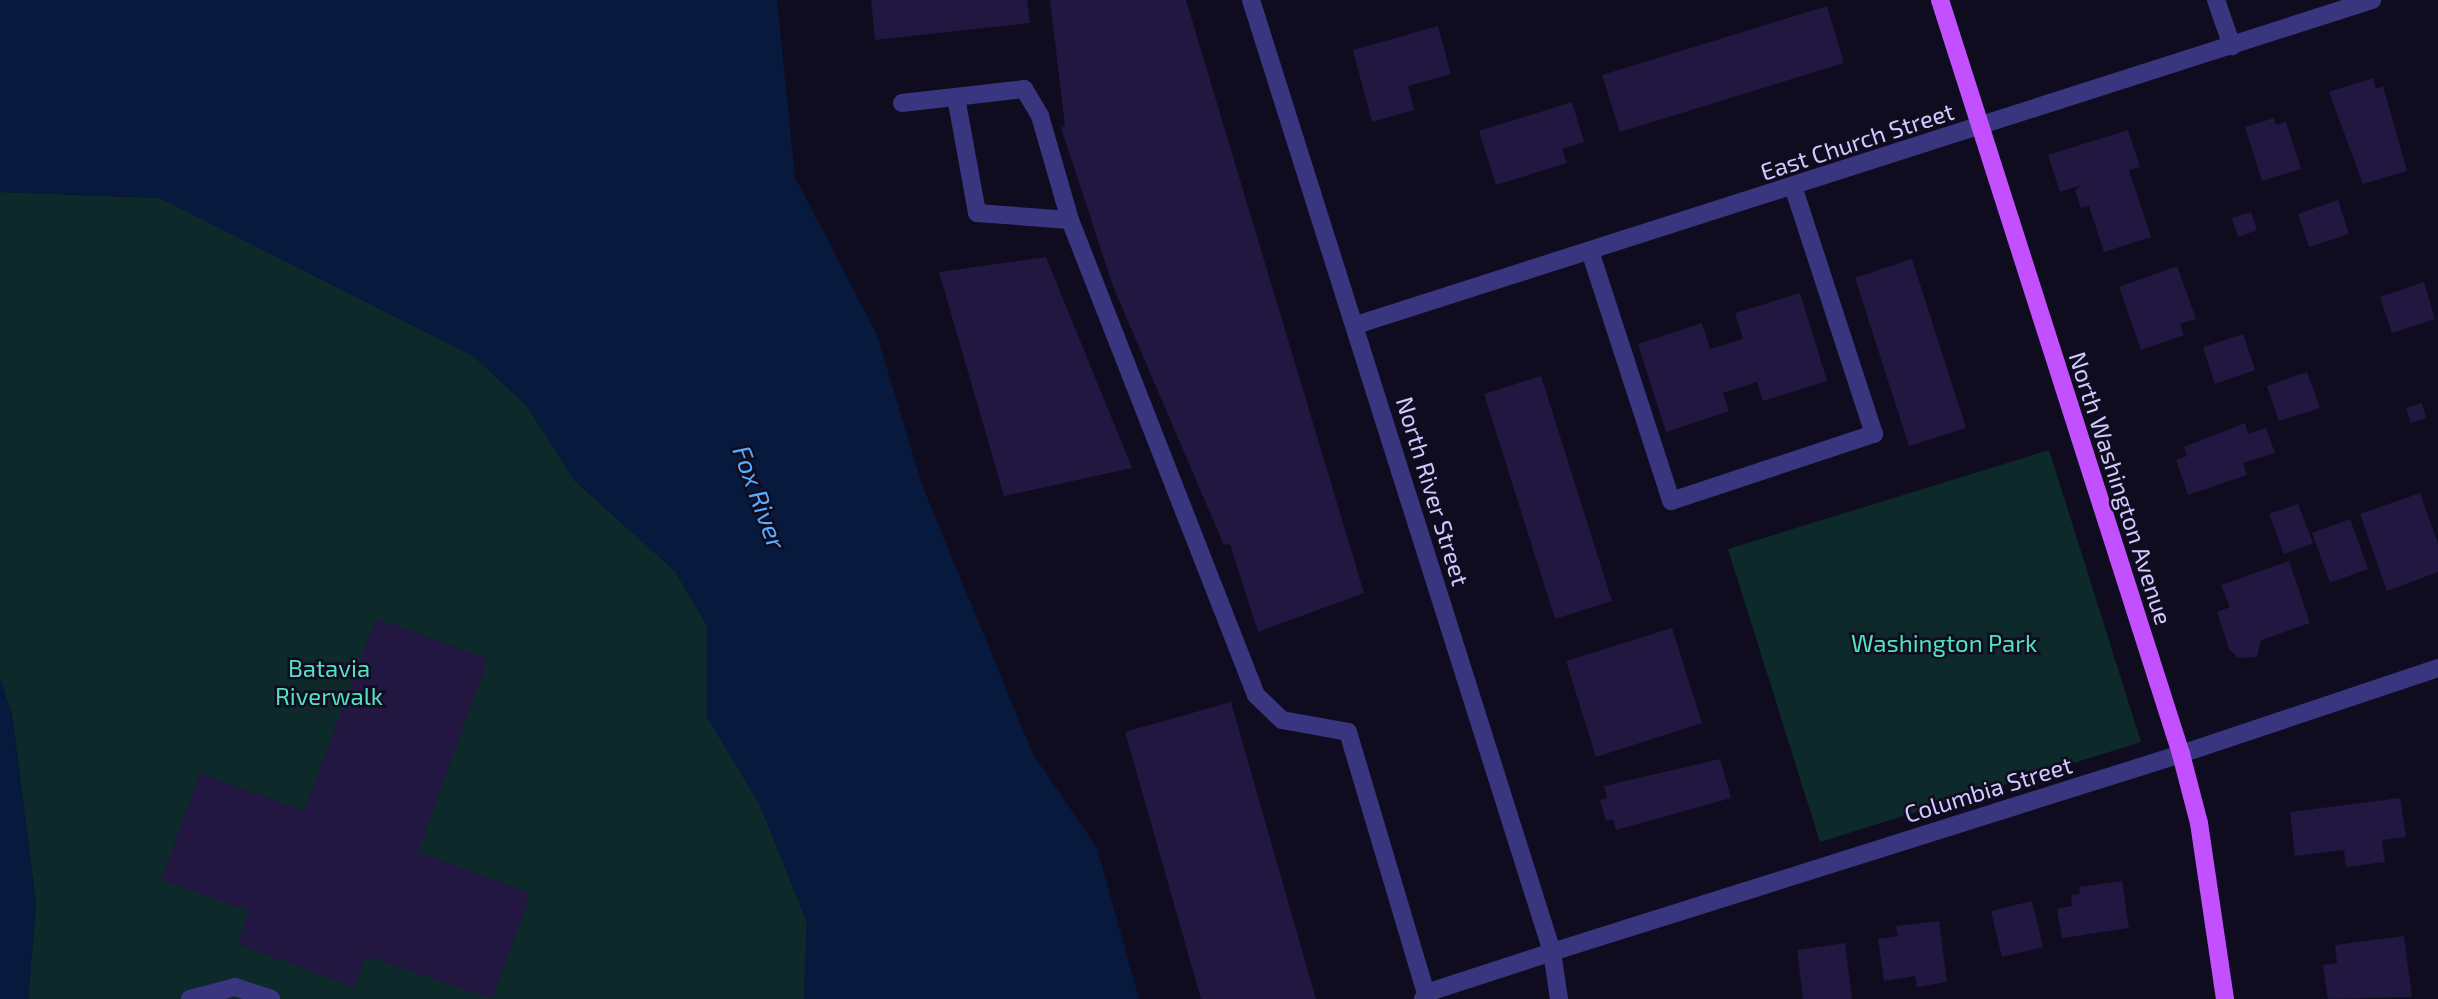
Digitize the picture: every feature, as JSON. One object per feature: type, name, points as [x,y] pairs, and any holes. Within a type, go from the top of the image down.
[{"type":"main road","name":"North Washington Avenue","points":[[1940,0],[2181,754],[2199,823],[2225,999]]},
{"type":"street","name":"North River Street","points":[[1251,0],[1356,325],[1552,952],[1559,999]]},
{"type":"street","points":[[2216,0],[2232,46]]},
{"type":"street","name":"East Church Street","points":[[1356,325],[1980,128],[2372,0]]},
{"type":"street","points":[[902,103],[1024,89],[1040,116],[1070,220],[1256,695],[1282,720],[1348,732],[1425,996]]},
{"type":"street","points":[[956,97],[977,213],[1070,220]]},
{"type":"street","points":[[1590,251],[1671,500],[1874,435],[1793,186]]},
{"type":"street","name":"Columbia Street","points":[[1425,996],[1552,952],[2181,754],[2438,668]]},
{"type":"street","points":[[190,999],[191,995],[235,987],[271,999]]},
{"type":"green space","name":"Batavia Riverwalk","points":[[0,192],[160,198],[474,356],[527,406],[575,481],[675,571],[707,625],[707,717],[760,805],[807,922],[804,999],[28,999],[36,905],[12,715],[0,678]]},
{"type":"green space","name":"Washington Park","points":[[2049,450],[2141,742],[1820,842],[1728,549]]},
{"type":"water","name":"Fox River","points":[[0,0],[777,0],[795,177],[877,335],[922,485],[1033,754],[1097,848],[1139,999],[804,999],[807,922],[760,805],[707,717],[707,625],[675,571],[575,481],[527,406],[473,356],[160,198],[0,192]]},
{"type":"water","points":[[0,678],[12,715],[36,905],[28,999],[0,999]]},
{"type":"building","points":[[871,0],[1027,0],[1030,23],[875,40]]},
{"type":"building","points":[[1050,0],[1186,0],[1364,593],[1258,632],[1230,544],[1224,545],[1113,286],[1061,128],[1065,126]]},
{"type":"building","points":[[1827,6],[1844,63],[1620,132],[1602,75]]},
{"type":"building","points":[[1438,26],[1451,74],[1408,86],[1414,110],[1372,122],[1353,50]]},
{"type":"building","points":[[2373,78],[2376,89],[2383,86],[2407,171],[2363,184],[2329,92]]},
{"type":"building","points":[[1572,102],[1584,142],[1562,149],[1567,163],[1496,185],[1479,131]]},
{"type":"building","points":[[2274,118],[2276,125],[2286,122],[2301,169],[2262,181],[2245,127]]},
{"type":"building","points":[[2128,130],[2140,167],[2129,170],[2151,237],[2104,252],[2089,206],[2081,208],[2075,190],[2082,185],[2060,192],[2048,155]]},
{"type":"building","points":[[2338,200],[2349,234],[2309,247],[2298,214]]},
{"type":"building","points":[[2251,212],[2257,230],[2238,237],[2232,218]]},
{"type":"building","points":[[1046,257],[1132,468],[1004,496],[939,272]]},
{"type":"building","points":[[1912,259],[1966,428],[1909,446],[1855,278]]},
{"type":"building","points":[[2177,266],[2196,319],[2180,324],[2184,335],[2141,350],[2119,287]]},
{"type":"building","points":[[2424,282],[2435,319],[2392,333],[2380,297]]},
{"type":"building","points":[[1800,293],[1827,381],[1763,401],[1757,382],[1723,393],[1729,411],[1666,432],[1638,344],[1702,323],[1710,349],[1743,339],[1735,313]]},
{"type":"building","points":[[2243,334],[2255,370],[2215,384],[2203,347]]},
{"type":"building","points":[[2307,372],[2320,408],[2279,421],[2267,386]]},
{"type":"building","points":[[1541,376],[1612,601],[1555,619],[1484,394]]},
{"type":"building","points":[[2422,403],[2426,418],[2411,423],[2406,408]]},
{"type":"building","points":[[2245,423],[2248,434],[2266,428],[2275,453],[2243,463],[2247,475],[2188,495],[2176,460],[2187,456],[2184,447]]},
{"type":"building","points":[[2420,493],[2438,543],[2438,572],[2387,591],[2360,514]]},
{"type":"building","points":[[2298,504],[2313,543],[2284,554],[2269,514]]},
{"type":"building","points":[[2350,519],[2368,569],[2330,583],[2312,533]]},
{"type":"building","points":[[2289,561],[2310,623],[2261,640],[2257,657],[2238,658],[2229,649],[2217,612],[2230,607],[2221,585]]},
{"type":"building","points":[[376,618],[488,659],[418,852],[531,893],[492,999],[366,956],[355,987],[237,944],[249,911],[161,880],[200,773],[304,811]]},
{"type":"building","points":[[1672,628],[1702,723],[1596,757],[1566,661]]},
{"type":"building","points":[[1231,702],[1316,999],[1201,999],[1125,732]]},
{"type":"building","points":[[1720,759],[1731,798],[1616,830],[1613,819],[1606,821],[1600,800],[1607,798],[1604,786]]},
{"type":"building","points":[[2400,798],[2406,837],[2382,840],[2385,862],[2346,867],[2344,850],[2295,856],[2290,812]]},
{"type":"building","points":[[2122,881],[2129,928],[2062,938],[2057,909],[2072,906],[2071,895],[2080,894],[2079,887]]},
{"type":"building","points":[[2032,901],[2043,947],[2002,957],[1991,911]]},
{"type":"building","points":[[1939,921],[1947,982],[1917,987],[1915,976],[1884,981],[1878,939],[1898,936],[1896,926]]},
{"type":"building","points":[[2404,936],[2412,997],[2328,999],[2323,965],[2337,963],[2335,945]]},
{"type":"building","points":[[1845,943],[1852,999],[1803,999],[1797,950]]}]
